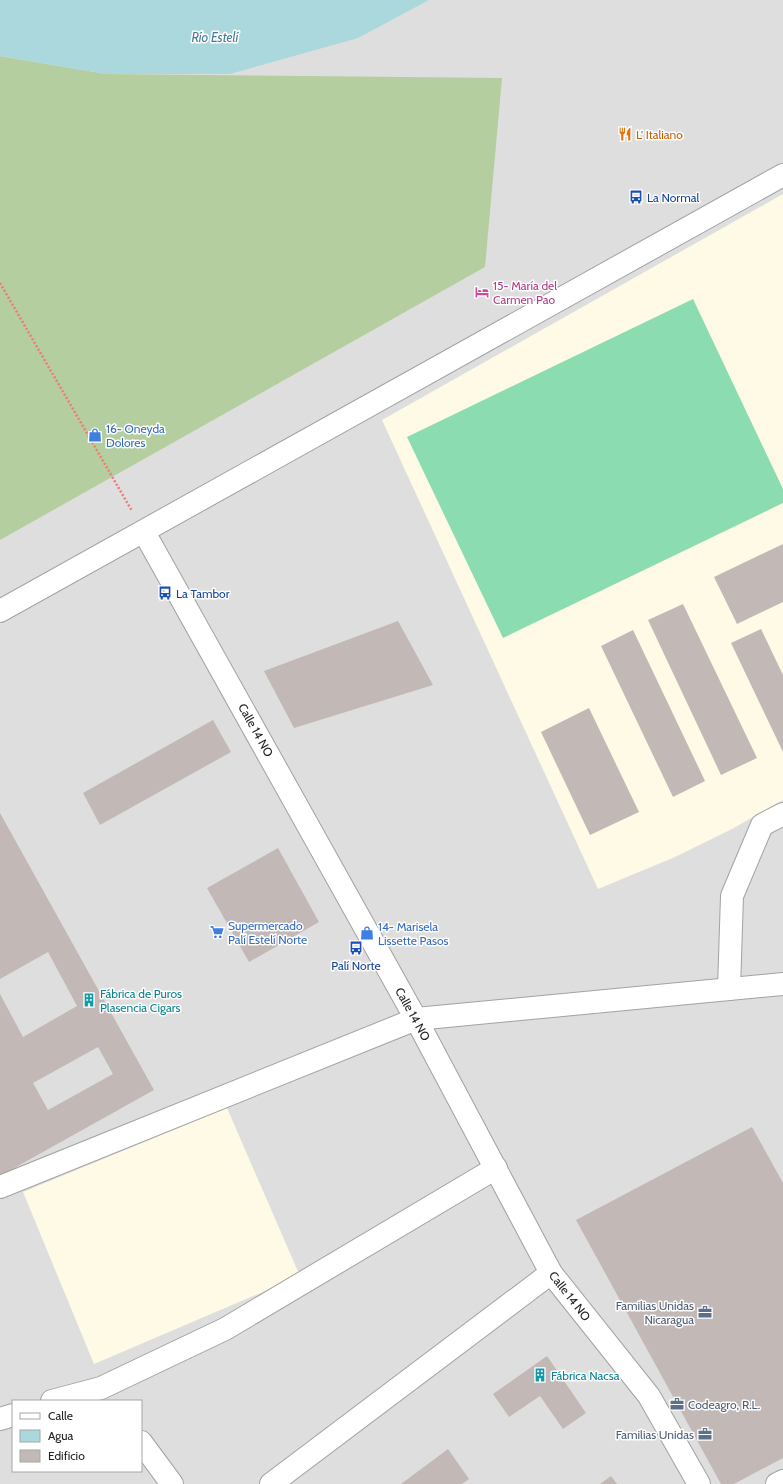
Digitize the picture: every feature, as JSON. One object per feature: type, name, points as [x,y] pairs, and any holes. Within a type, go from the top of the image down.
[{"type":"street","points":[[0,611],[144,532],[568,293],[783,175]]},
{"type":"street","name":"Calle 14 NO","points":[[144,532],[416,1019],[551,1273],[649,1396],[699,1484]]},
{"type":"street","points":[[729,989],[732,896],[762,825],[783,814]]},
{"type":"street","points":[[0,1187],[416,1019],[783,984]]},
{"type":"street","points":[[60,1400],[106,1394],[226,1328],[496,1168]]},
{"type":"street","points":[[271,1484],[551,1273]]},
{"type":"street","points":[[0,1419],[12,1415]]},
{"type":"street","points":[[142,1443],[172,1484]]},
{"type":"street","points":[[777,1484],[783,1481]]},
{"type":"path","points":[[0,283],[144,532]]},
{"type":"shaded area","points":[[0,0],[783,0],[783,1484],[0,1484]]},
{"type":"shaded area","points":[[783,194],[783,800],[732,829],[675,857],[598,889],[382,420]]},
{"type":"shaded area","points":[[227,1108],[300,1276],[94,1364],[23,1192]]},
{"type":"green space","points":[[0,56],[106,74],[502,78],[485,267],[0,540]]},
{"type":"green space","points":[[693,299],[783,489],[783,503],[503,638],[407,437]]},
{"type":"water","name":"Río Estelí","points":[[0,0],[429,0],[358,38],[230,74],[106,74],[0,56]]},
{"type":"building","points":[[783,544],[783,602],[737,624],[714,577]]},
{"type":"building","points":[[683,604],[757,758],[721,775],[648,620]]},
{"type":"building","points":[[398,621],[433,685],[294,728],[264,671]]},
{"type":"building","points":[[761,629],[783,675],[783,752],[731,643]]},
{"type":"building","points":[[633,630],[705,781],[673,797],[601,646]]},
{"type":"building","points":[[589,708],[639,812],[590,835],[541,732]]},
{"type":"building","points":[[213,720],[231,752],[100,825],[83,793]]},
{"type":"building","name":"Fábrica de Puros Plasencia Cigars","points":[[0,813],[154,1090],[0,1176],[0,994],[23,1037],[77,1006],[48,952],[0,979]],"holes":[[[98,1047],[113,1074],[48,1110],[33,1083]]]},
{"type":"building","points":[[278,848],[319,922],[249,962],[207,888]]},
{"type":"building","name":"Familias Unidas Nicaragua","points":[[752,1127],[783,1183],[783,1458],[734,1484],[721,1484],[576,1220]]},
{"type":"building","name":"Fábrica Nacsa","points":[[547,1356],[586,1413],[563,1429],[540,1396],[509,1417],[493,1394]]},
{"type":"building","points":[[448,1449],[469,1479],[462,1484],[401,1484]]},
{"type":"building","points":[[611,1476],[617,1484],[600,1484]]},
{"type":"place","name":"L' Italiano","points":[[625,134]]},
{"type":"place","name":"La Normal","points":[[636,197]]},
{"type":"place","name":"15- María del Carmen Pao","points":[[482,292]]},
{"type":"place","name":"16- Oneyda Dolores","points":[[95,435]]},
{"type":"place","name":"La Tambor","points":[[165,593]]},
{"type":"place","name":"Supermercado Palí Estelí Norte","points":[[217,932]]},
{"type":"place","name":"14- Marisela Lissette Pasos","points":[[367,933]]},
{"type":"place","name":"Palí Norte","points":[[356,948]]},
{"type":"place","name":"Fábrica de Puros Plasencia Cigars","points":[[89,1000]]},
{"type":"place","name":"Familias Unidas Nicaragua","points":[[705,1312]]},
{"type":"place","name":"Fábrica Nacsa","points":[[540,1375]]},
{"type":"place","name":"Codeagro, R.L.","points":[[677,1404]]},
{"type":"place","name":"Familias Unidas","points":[[705,1434]]}]
